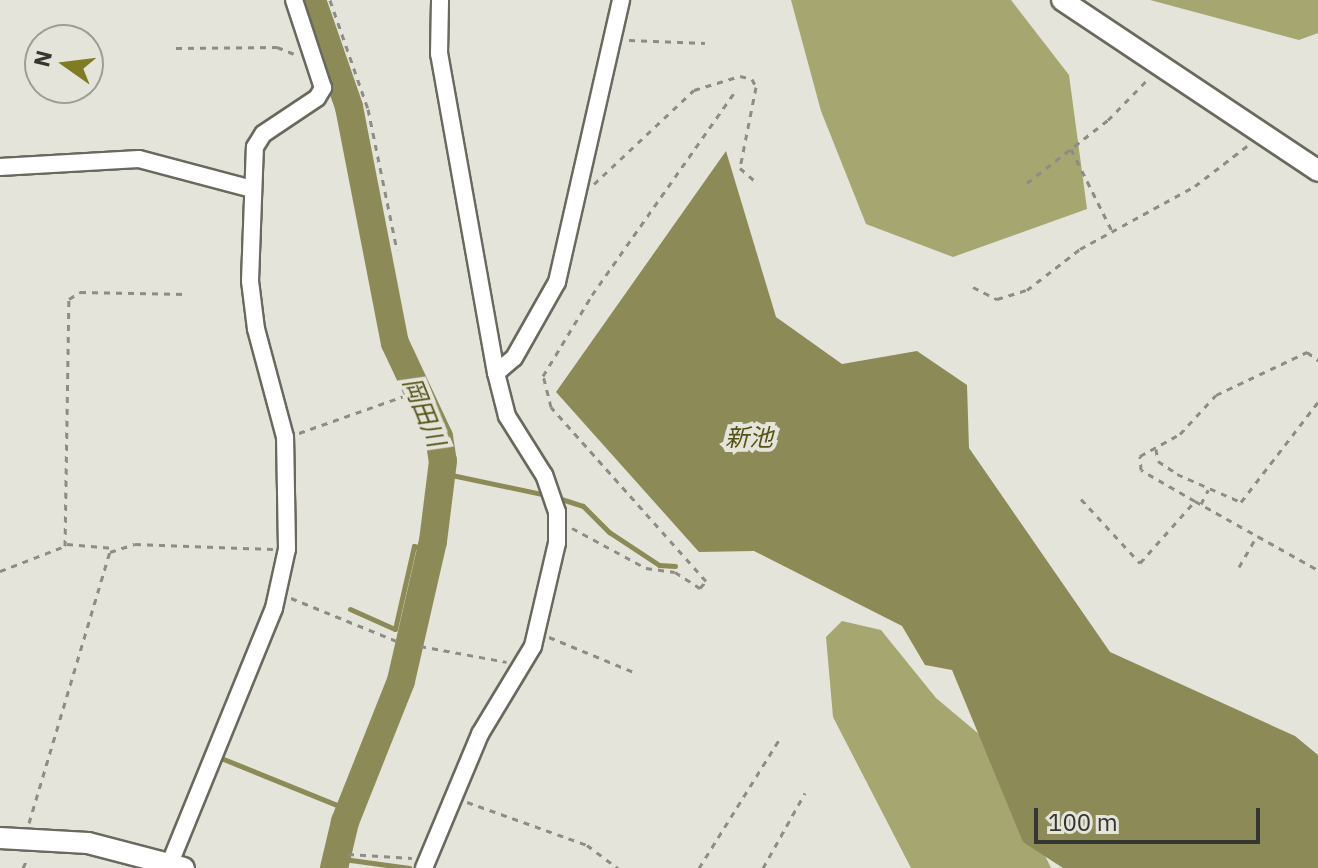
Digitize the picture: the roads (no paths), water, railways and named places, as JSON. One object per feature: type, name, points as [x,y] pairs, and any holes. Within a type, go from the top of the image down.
[{"type":"street","points":[[0,838],[88,843],[177,865],[278,593],[287,549],[285,437],[256,329],[250,281],[252,189],[253,156],[263,134],[317,98],[322,77],[294,0]]},
{"type":"street","points":[[425,864],[480,734],[522,667],[538,632],[557,525],[544,475],[507,416],[496,373],[439,54],[440,0]]},
{"type":"street","points":[[496,373],[514,358],[557,282],[621,0]]},
{"type":"street","points":[[1062,0],[1318,171]]},
{"type":"street","points":[[0,167],[125,158],[252,189]]},
{"type":"water","name":"新池","points":[[726,151],[776,317],[842,364],[917,351],[967,385],[969,448],[1110,652],[1295,736],[1318,755],[1318,868],[1063,868],[1023,842],[952,670],[925,665],[902,626],[754,551],[699,552],[556,392]]},
{"type":"waterway","name":"岡田川","points":[[312,0],[349,107],[395,343],[439,437],[443,461],[433,541],[401,681],[345,822],[334,868]]},
{"type":"waterway","points":[[442,473],[546,495]]},
{"type":"waterway","points":[[555,497],[583,506],[609,532],[659,565],[675,566]]},
{"type":"waterway","points":[[350,609],[395,629],[414,546],[431,551]]},
{"type":"waterway","points":[[221,758],[349,810]]},
{"type":"waterway","points":[[336,858],[409,868]]}]
